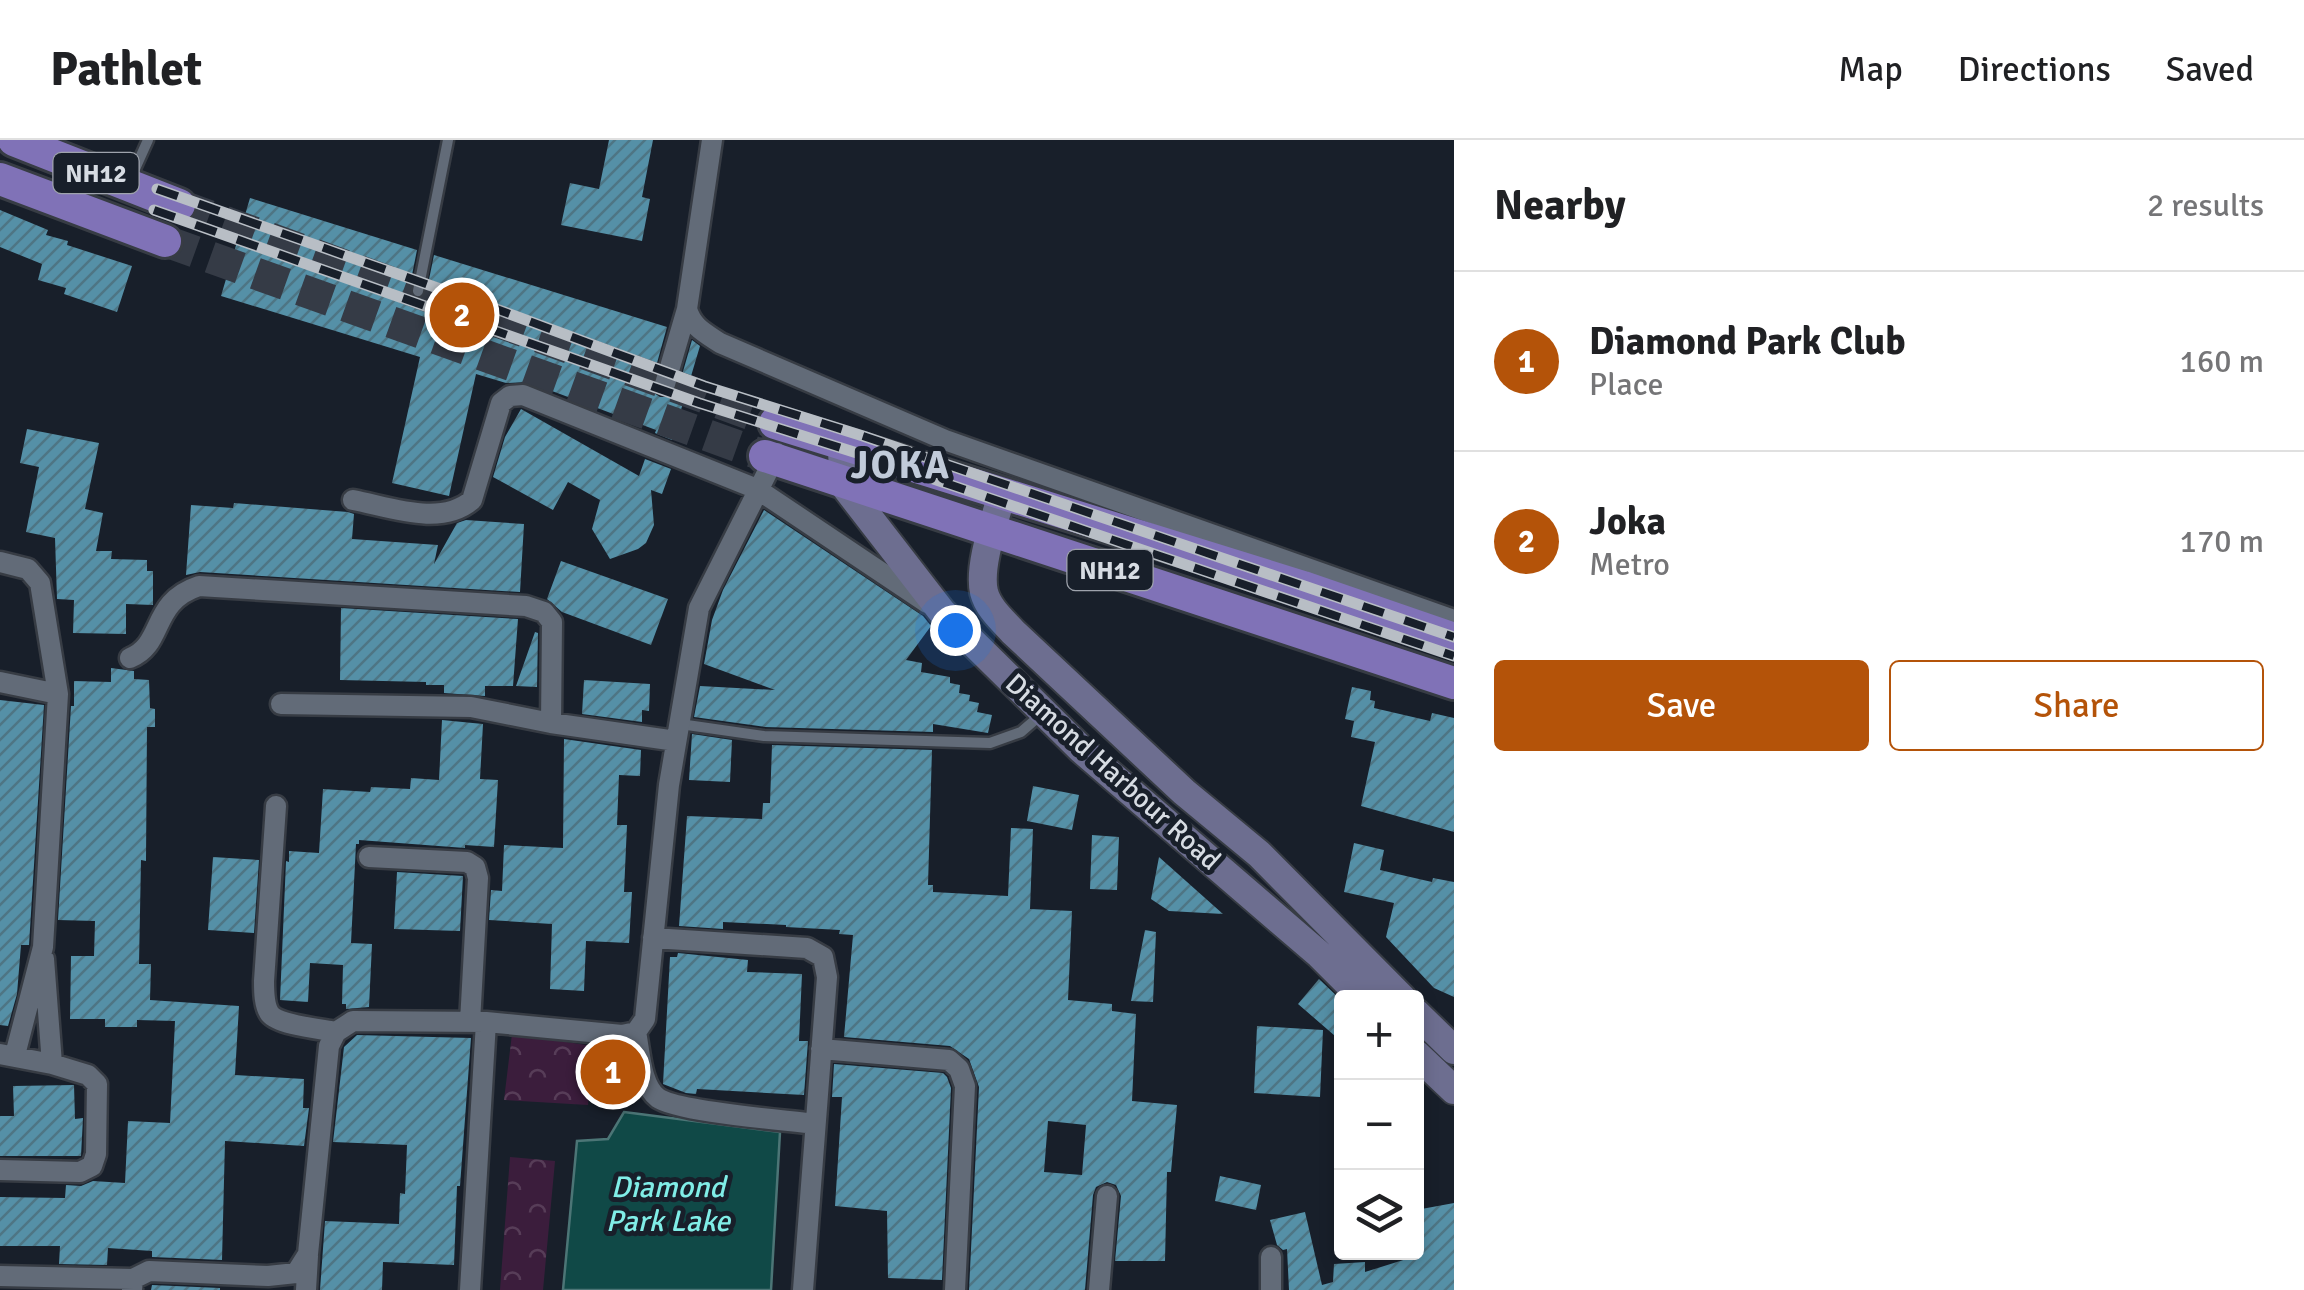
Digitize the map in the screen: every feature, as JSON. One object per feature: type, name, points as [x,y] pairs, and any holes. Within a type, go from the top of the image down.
[{"type":"highway","name":"NH12","points":[[14,140],[180,205]]},
{"type":"highway","name":"NH12","points":[[0,178],[165,240]]},
{"type":"highway","name":"NH12","points":[[780,425],[1303,587],[1454,639]]},
{"type":"highway","name":"NH12","points":[[770,458],[1454,684]]},
{"type":"main road","points":[[842,444],[843,484]]},
{"type":"main road","name":"Diamond Harbour Road","points":[[843,484],[942,612],[1044,712],[1355,990]]},
{"type":"main road","points":[[1002,494],[992,531],[984,594],[991,607],[1012,632],[1184,792],[1258,854],[1394,990]]},
{"type":"main road","points":[[1424,1020],[1454,1050]]},
{"type":"main road","points":[[1424,1062],[1454,1090]]},
{"type":"street","points":[[665,384],[687,309],[712,140]]},
{"type":"street","points":[[687,309],[698,329],[720,343],[945,440],[1454,620]]},
{"type":"street","points":[[354,500],[425,514],[448,514],[461,509],[472,500],[501,403],[510,396],[523,396],[758,489],[942,612]]},
{"type":"street","points":[[306,1290],[329,1046],[336,1032],[352,1022],[478,1022],[622,1035],[636,1032],[645,1019],[678,732],[699,608],[758,489],[780,425]]},
{"type":"street","points":[[0,562],[28,569],[40,583],[58,694],[42,947],[52,1064]]},
{"type":"street","points":[[130,658],[141,653],[170,602],[182,591],[199,586],[526,606],[544,612],[552,622],[552,722]]},
{"type":"street","points":[[0,682],[58,694]]},
{"type":"street","points":[[282,704],[471,706],[552,722],[678,732]]},
{"type":"street","points":[[276,806],[265,1002],[269,1014],[279,1020],[336,1032]]},
{"type":"street","points":[[368,858],[467,862],[475,867],[478,878],[470,1290]]},
{"type":"street","points":[[653,938],[807,948],[823,957],[827,976],[804,1290]]},
{"type":"street","points":[[0,1170],[80,1172],[92,1166],[96,1154],[98,1084],[88,1075],[8,1055],[42,947]]},
{"type":"street","points":[[636,1032],[646,1082],[657,1098],[680,1106],[816,1124]]},
{"type":"street","points":[[821,1048],[949,1060],[958,1069],[965,1086],[955,1290]]},
{"type":"street","points":[[1099,1290],[1107,1196]]},
{"type":"street","points":[[0,1276],[132,1285],[148,1271],[268,1276],[296,1273],[308,1254]]},
{"type":"street","points":[[1271,1257],[1271,1290]]},
{"type":"lane","points":[[128,185],[148,140]]},
{"type":"lane","points":[[418,290],[448,140]]},
{"type":"lane","points":[[678,732],[990,743],[1021,732],[1044,712]]},
{"type":"green space","points":[[512,1034],[593,1046],[588,1105],[504,1100]]},
{"type":"green space","points":[[510,1157],[555,1161],[543,1290],[500,1290]]},
{"type":"water","name":"Diamond Park Lake","points":[[624,1112],[780,1132],[771,1290],[563,1290],[577,1141],[608,1139]]},
{"type":"building","points":[[609,140],[653,140],[642,197],[650,199],[642,241],[561,225],[570,183],[599,189]]},
{"type":"building","points":[[250,198],[417,250],[409,290],[415,299],[426,294],[434,255],[667,327],[652,381],[654,393],[660,397],[669,397],[678,389],[692,340],[700,346],[672,440],[655,433],[656,430],[528,382],[506,383],[476,374],[449,496],[392,483],[420,357],[221,296]]},
{"type":"building","points":[[0,210],[48,230],[46,235],[68,241],[67,245],[132,266],[117,312],[64,294],[66,288],[38,280],[42,264],[0,247]]},
{"type":"building","points":[[521,409],[639,476],[645,459],[671,469],[662,494],[651,490],[654,525],[646,543],[610,559],[592,529],[600,500],[568,482],[553,510],[493,477],[505,437]]},
{"type":"building","points":[[27,429],[99,443],[85,509],[103,513],[96,551],[112,551],[111,559],[147,560],[147,571],[153,571],[153,605],[126,604],[126,634],[73,633],[74,600],[57,599],[55,538],[26,532],[39,467],[20,463]]},
{"type":"building","points":[[234,503],[348,512],[354,514],[352,539],[438,545],[434,564],[457,523],[466,520],[524,524],[520,592],[200,572],[186,575],[191,505],[233,508]]},
{"type":"building","points":[[764,510],[923,616],[931,626],[906,660],[922,663],[921,672],[950,677],[950,683],[960,685],[959,693],[970,695],[969,701],[979,703],[977,712],[992,715],[988,733],[933,724],[933,732],[765,727],[694,717],[700,686],[775,690],[704,664],[712,620],[723,590]]},
{"type":"building","points":[[561,561],[668,599],[651,645],[562,612],[547,599]]},
{"type":"building","points":[[341,608],[518,619],[513,686],[485,686],[485,696],[444,693],[444,685],[426,682],[340,680]]},
{"type":"building","points":[[535,632],[537,687],[516,686]]},
{"type":"building","points":[[111,668],[134,671],[134,679],[149,680],[150,708],[155,709],[155,727],[147,727],[146,861],[141,860],[139,964],[151,964],[150,1000],[239,1006],[235,1075],[304,1079],[303,1108],[309,1108],[304,1146],[225,1141],[222,1260],[152,1257],[152,1251],[108,1248],[107,1265],[59,1264],[60,1246],[0,1246],[0,1197],[65,1198],[66,1185],[81,1186],[93,1181],[125,1183],[128,1121],[170,1123],[175,1021],[137,1020],[137,1027],[105,1027],[105,1019],[70,1019],[71,956],[94,956],[95,921],[58,920],[71,706],[74,681],[111,682]]},
{"type":"building","points":[[584,680],[650,684],[649,711],[642,710],[642,722],[582,714]]},
{"type":"building","points":[[1352,687],[1371,691],[1374,708],[1430,721],[1432,713],[1454,718],[1454,832],[1361,806],[1375,742],[1351,737],[1354,721],[1345,719]]},
{"type":"building","points":[[0,700],[44,705],[29,945],[21,945],[17,994],[8,1026],[0,1025]]},
{"type":"building","points":[[442,720],[483,724],[480,779],[498,780],[494,847],[359,840],[351,943],[372,944],[369,1007],[346,1009],[346,1004],[342,1004],[343,965],[310,963],[308,1002],[280,1000],[286,861],[289,862],[289,851],[319,853],[323,789],[410,789],[411,778],[439,780]]},
{"type":"building","points":[[692,734],[732,740],[730,782],[689,780]]},
{"type":"building","points":[[564,739],[641,750],[640,776],[619,775],[617,825],[627,825],[624,892],[632,892],[629,943],[586,941],[584,991],[550,989],[552,924],[489,920],[491,890],[502,891],[504,845],[563,848]]},
{"type":"building","points":[[772,745],[932,750],[928,885],[933,885],[933,892],[1008,896],[1011,828],[1033,829],[1030,909],[1072,911],[1068,1000],[1112,1004],[1112,1011],[1136,1014],[1132,1101],[1177,1105],[1171,1172],[1167,1172],[1165,1261],[1115,1261],[1121,1196],[1116,1185],[1107,1182],[1096,1187],[1093,1195],[1085,1290],[969,1290],[979,1087],[969,1059],[950,1046],[844,1037],[853,935],[839,934],[840,930],[786,925],[723,922],[723,929],[679,926],[687,816],[762,819],[763,803],[770,803]],"holes":[[[1048,1121],[1086,1125],[1082,1175],[1044,1172]]]},
{"type":"building","points":[[1033,786],[1079,795],[1072,830],[1027,821]]},
{"type":"building","points":[[1092,835],[1119,837],[1117,890],[1090,889]]},
{"type":"building","points":[[1354,843],[1384,850],[1380,870],[1432,882],[1433,878],[1454,882],[1454,997],[1434,988],[1386,937],[1394,903],[1344,892]]},
{"type":"building","points":[[213,857],[259,860],[254,933],[208,930]]},
{"type":"building","points":[[1159,857],[1223,914],[1169,911],[1151,899]]},
{"type":"building","points":[[397,872],[463,876],[460,931],[394,929]]},
{"type":"building","points":[[1145,930],[1156,932],[1153,1002],[1131,1001]]},
{"type":"building","points":[[678,953],[748,960],[747,972],[802,974],[799,1041],[808,1041],[804,1095],[697,1089],[696,1094],[663,1084],[670,957],[677,957]]},
{"type":"building","points":[[1319,979],[1334,993],[1334,1035],[1298,1004]]},
{"type":"building","points":[[1257,1026],[1323,1030],[1320,1097],[1254,1093]]},
{"type":"building","points":[[357,1035],[471,1038],[454,1265],[383,1262],[382,1290],[320,1290],[325,1221],[399,1224],[400,1193],[405,1194],[407,1145],[333,1142],[344,1047]]},
{"type":"building","points":[[605,1047],[623,1049],[621,1097],[603,1096]]},
{"type":"building","points":[[834,1064],[943,1073],[947,1077],[951,1088],[942,1280],[888,1278],[887,1211],[835,1206],[842,1097],[832,1097]]},
{"type":"building","points":[[74,1085],[75,1119],[83,1118],[81,1156],[0,1156],[0,1116],[14,1116],[13,1086]]},
{"type":"building","points":[[1220,1176],[1261,1185],[1256,1210],[1215,1201]]},
{"type":"building","points":[[1454,1203],[1454,1290],[1289,1290],[1287,1249],[1277,1245],[1270,1220],[1305,1212],[1322,1285],[1333,1282],[1334,1264],[1365,1262],[1365,1272],[1403,1260],[1424,1260],[1424,1209]]},
{"type":"building","points":[[152,1285],[220,1288],[220,1290],[151,1290]]},
{"type":"tunnel","points":[[179,205],[775,423]]},
{"type":"tunnel","points":[[165,241],[765,456]]},
{"type":"railway","points":[[157,189],[704,386],[863,436],[1454,637]]},
{"type":"railway","points":[[154,210],[699,403],[1454,656]]},
{"type":"place","name":"Joka","points":[[462,315]]},
{"type":"place","name":"Diamond Park Club","points":[[613,1072]]},
{"type":"district","name":"JOKA","points":[[901,465]]}]
